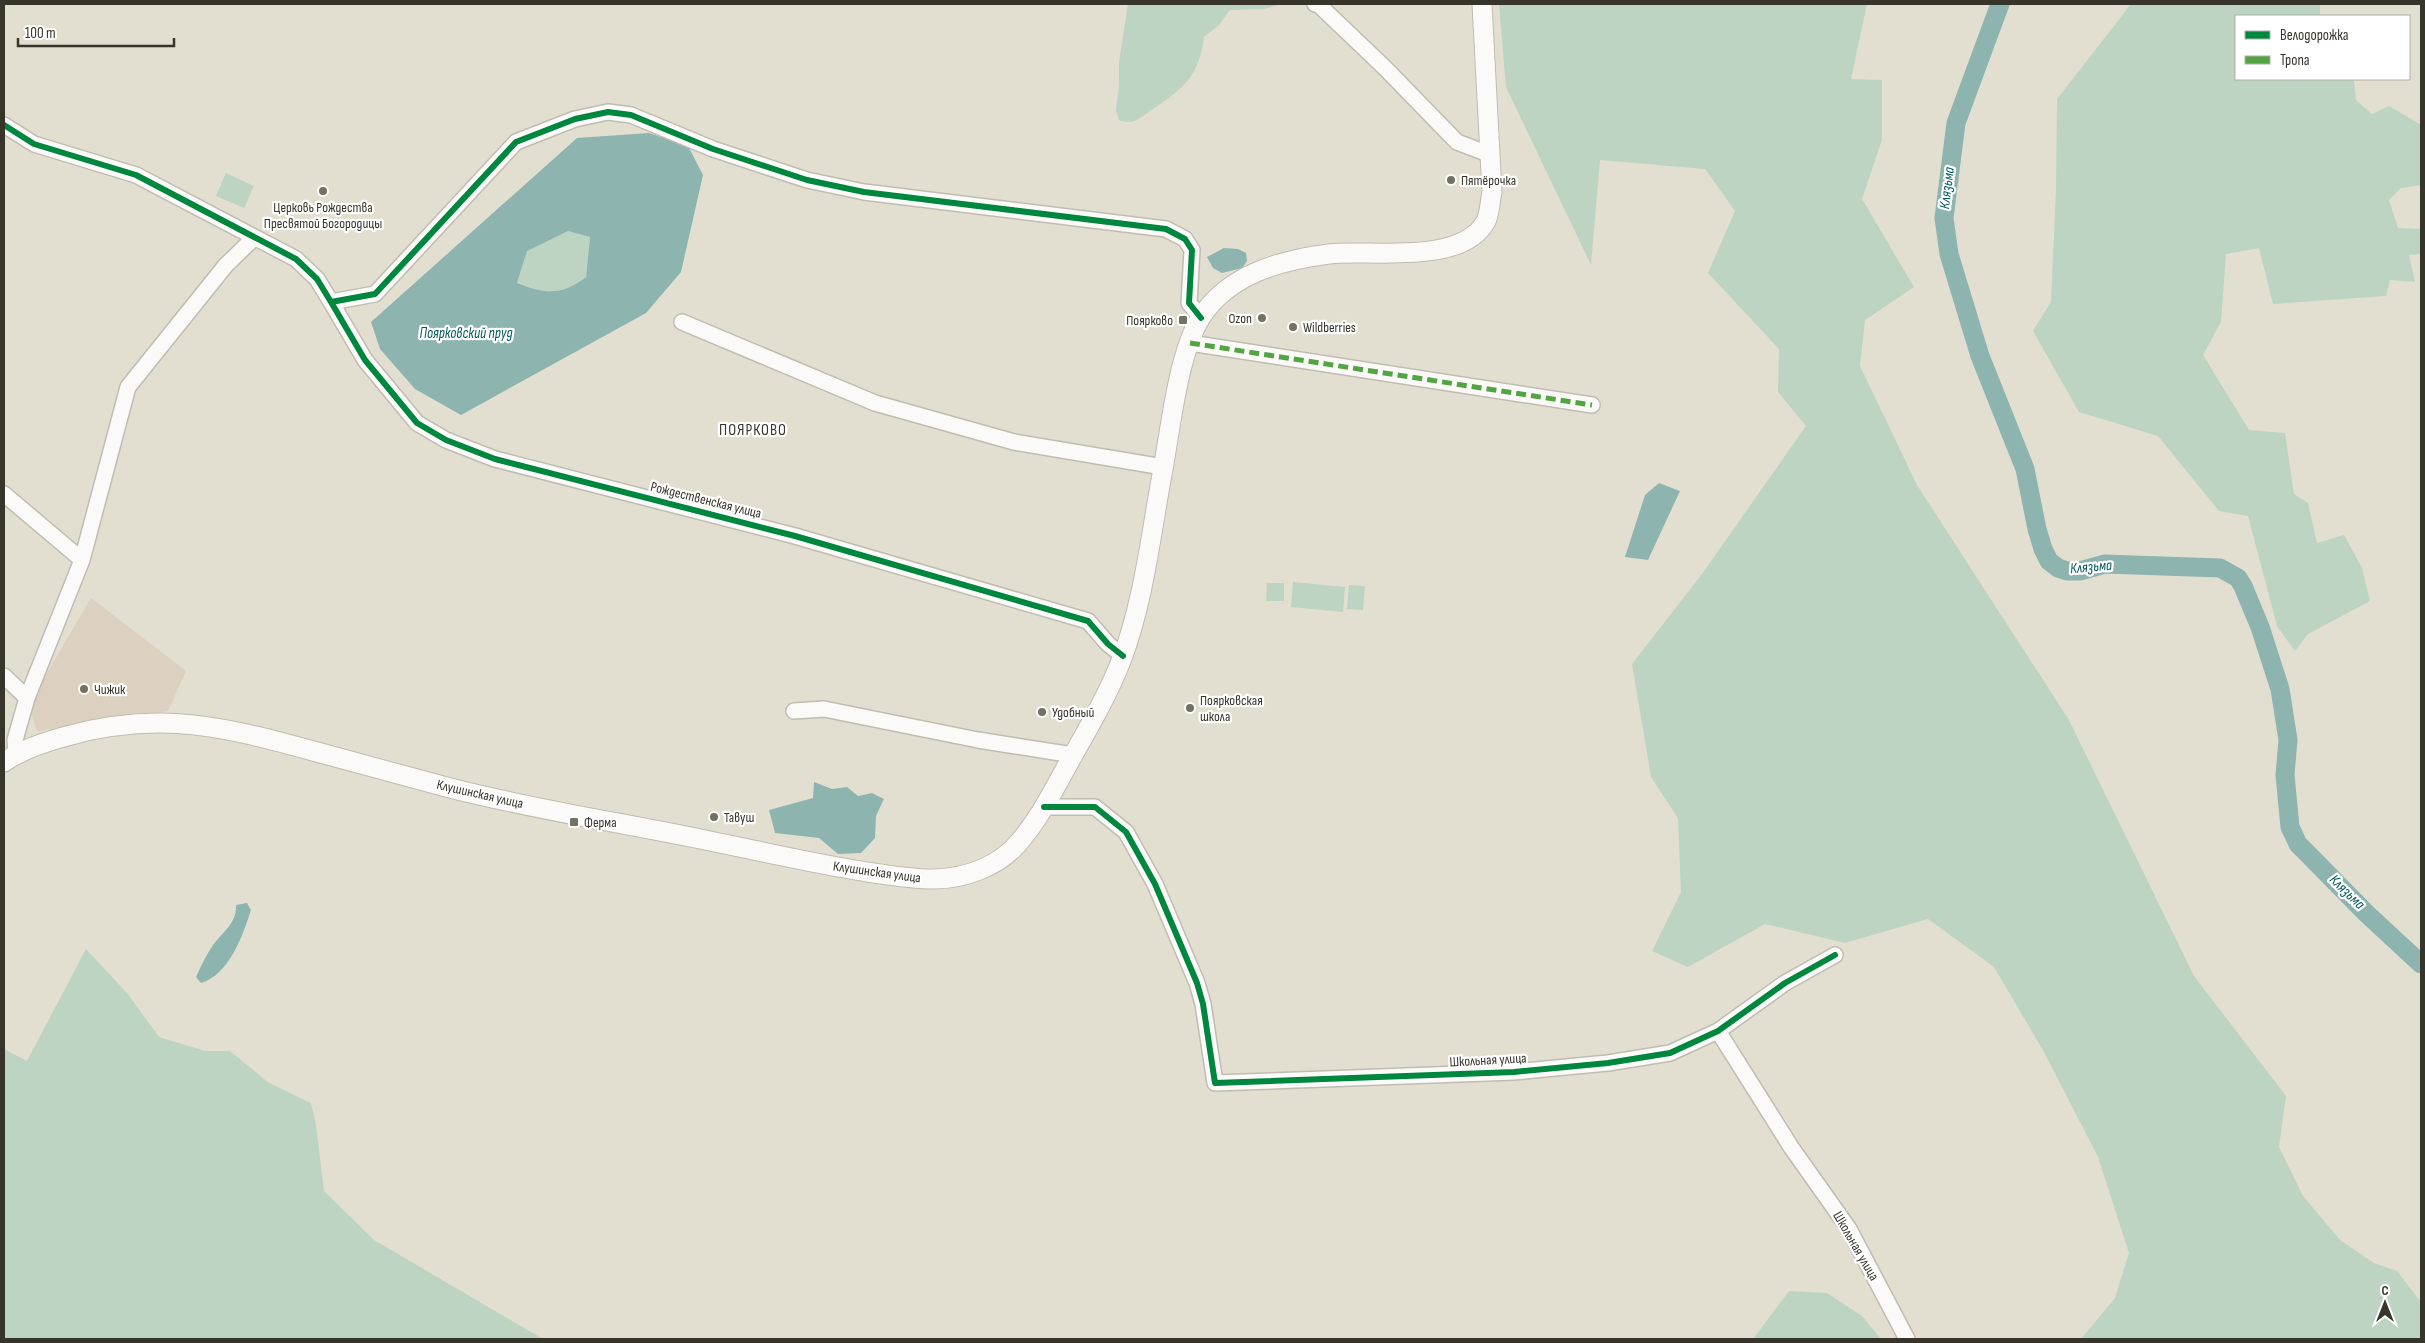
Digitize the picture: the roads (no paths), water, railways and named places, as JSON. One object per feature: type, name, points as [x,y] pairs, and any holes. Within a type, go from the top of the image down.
[{"type":"main road","name":"Клушинская улица","points":[[10,748],[39,743],[94,728],[126,724],[169,722],[207,726],[246,732],[457,789],[826,865],[899,877],[936,879],[963,876],[990,866],[1018,845],[1044,807],[1123,656],[1143,575],[1181,376],[1190,343],[1201,318],[1214,300],[1231,286],[1273,264],[1333,254],[1420,253],[1466,240],[1486,221],[1492,192],[1482,4]]},
{"type":"street","points":[[1315,4],[1319,5],[1386,68],[1458,142],[1490,155]]},
{"type":"street","points":[[331,302],[375,294],[516,142],[575,119],[608,112],[631,115],[713,148],[807,180],[864,192],[1166,229],[1185,239],[1192,250],[1189,303],[1201,318]]},
{"type":"street","name":"Рождественская улица","points":[[4,126],[34,144],[136,175],[296,259],[317,279],[365,360],[411,416],[417,423],[446,440],[495,459],[795,536],[1088,621],[1108,644],[1123,656]]},
{"type":"street","points":[[10,748],[27,698],[82,560],[128,387],[226,265],[254,238]]},
{"type":"street","points":[[682,322],[875,403],[1014,442],[1163,467]]},
{"type":"street","points":[[1190,343],[1592,405]]},
{"type":"street","points":[[4,494],[82,560]]},
{"type":"street","points":[[4,676],[27,698]]},
{"type":"street","points":[[794,711],[824,709],[978,740],[1073,754]]},
{"type":"street","name":"Школьная улица","points":[[1044,807],[1095,807],[1126,832],[1155,884],[1197,983],[1203,1004],[1216,1083],[1514,1072],[1599,1064],[1670,1053],[1718,1031],[1785,983],[1835,955]]},
{"type":"street","name":"Школьная улица","points":[[1718,1031],[1791,1147],[1849,1229],[1907,1339]]},
{"type":"water","name":"Поярковский пруд","points":[[649,133],[688,146],[703,175],[681,272],[646,313],[461,415],[415,389],[380,349],[371,322],[577,138]],"holes":[[[568,231],[590,237],[586,277],[577,283],[561,290],[553,291],[545,291],[517,283],[527,251]]]},
{"type":"water","points":[[1224,248],[1238,249],[1246,253],[1247,261],[1242,268],[1222,273],[1213,268],[1207,257]]},
{"type":"water","points":[[1659,483],[1680,491],[1648,560],[1625,557],[1645,495]]},
{"type":"water","points":[[814,782],[832,789],[847,787],[858,796],[872,793],[884,799],[876,816],[875,838],[861,853],[838,854],[819,838],[775,833],[769,810],[813,798]]},
{"type":"water","points":[[247,903],[251,910],[244,931],[233,953],[220,972],[211,979],[201,983],[196,977],[208,953],[232,922],[236,905]]},
{"type":"waterway","name":"Клязьма","points":[[2000,4],[1956,123],[1944,218],[1949,254],[1980,356],[2025,469],[2043,549],[2049,561],[2058,568],[2067,571],[2080,571],[2105,564],[2220,568],[2238,578],[2260,627],[2280,689],[2288,740],[2285,775],[2290,827],[2298,844],[2367,914],[2421,964]]},
{"type":"place","name":"Пятёрочка","points":[[1451,180]]},
{"type":"place","name":"Церковь Рождества Пресвятой Богородицы","points":[[323,191]]},
{"type":"place","name":"Ozon","points":[[1262,318]]},
{"type":"place","name":"Поярково","points":[[1183,320]]},
{"type":"place","name":"Wildberries","points":[[1293,327]]},
{"type":"place","name":"Чижик","points":[[84,689]]},
{"type":"place","name":"Поярковская школа","points":[[1190,708]]},
{"type":"place","name":"Удобный","points":[[1042,712]]},
{"type":"place","name":"Тавуш","points":[[714,817]]},
{"type":"place","name":"Ферма","points":[[574,822]]},
{"type":"district","name":"ПОЯРКОВО","points":[[753,430]]}]
